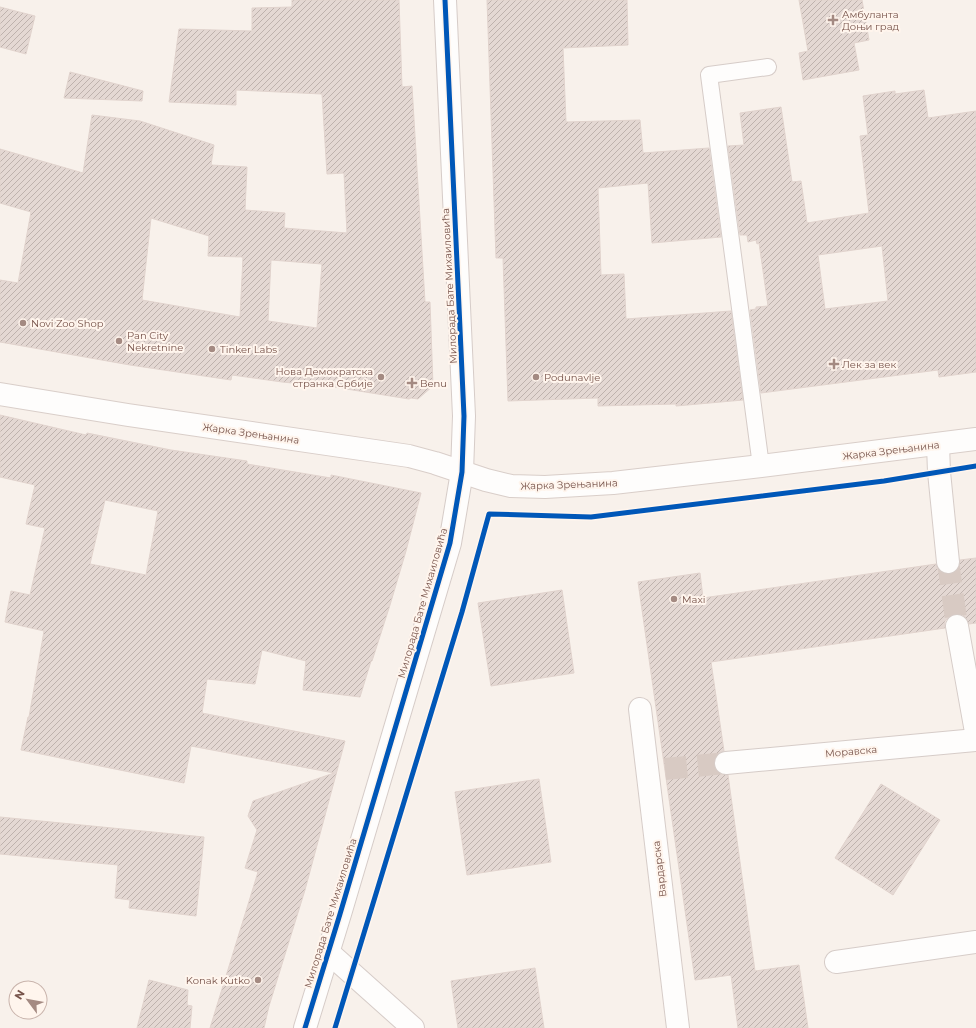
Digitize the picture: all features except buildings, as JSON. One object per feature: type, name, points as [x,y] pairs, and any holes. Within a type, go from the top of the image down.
[{"type":"street","name":"Милорада Бате Михаиловића","points":[[305,1028],[450,542],[462,472],[464,416],[445,0]]},
{"type":"street","name":"Жарка Зрењанина","points":[[0,394],[128,415],[409,456],[486,480],[511,486],[545,487],[613,483],[938,445],[976,439]]},
{"type":"street","points":[[938,445],[948,562]]},
{"type":"street","points":[[957,626],[976,732]]},
{"type":"street","name":"Вардарска","points":[[640,709],[656,770],[678,1028]]},
{"type":"street","name":"Моравска","points":[[726,763],[976,740]]},
{"type":"street","points":[[836,962],[976,942]]},
{"type":"street","points":[[328,952],[413,1028]]},
{"type":"lane","points":[[761,466],[709,75],[768,67]]},
{"type":"tunnel","points":[[948,562],[957,626]]},
{"type":"tunnel","points":[[665,769],[726,763]]},
{"type":"cycle path","points":[[305,1028],[450,543],[462,472],[464,416],[445,0]]},
{"type":"cycle path","points":[[335,1028],[462,612],[489,514],[591,517],[884,481],[976,466]]},
{"type":"place","name":"Амбуланта Доњи град","points":[[833,20]]},
{"type":"place","name":"Novi Zoo Shop","points":[[23,323]]},
{"type":"place","name":"Pan City Nekretnine","points":[[119,341]]},
{"type":"place","name":"Tinker Labs","points":[[212,349]]},
{"type":"place","name":"Лек за век","points":[[834,364]]},
{"type":"place","name":"Нова Демократска странка Србије","points":[[381,377]]},
{"type":"place","name":"Podunavlje","points":[[536,377]]},
{"type":"place","name":"Benu","points":[[412,383]]},
{"type":"place","name":"Maxi","points":[[674,599]]},
{"type":"place","name":"Konak Kutko","points":[[258,980]]}]
